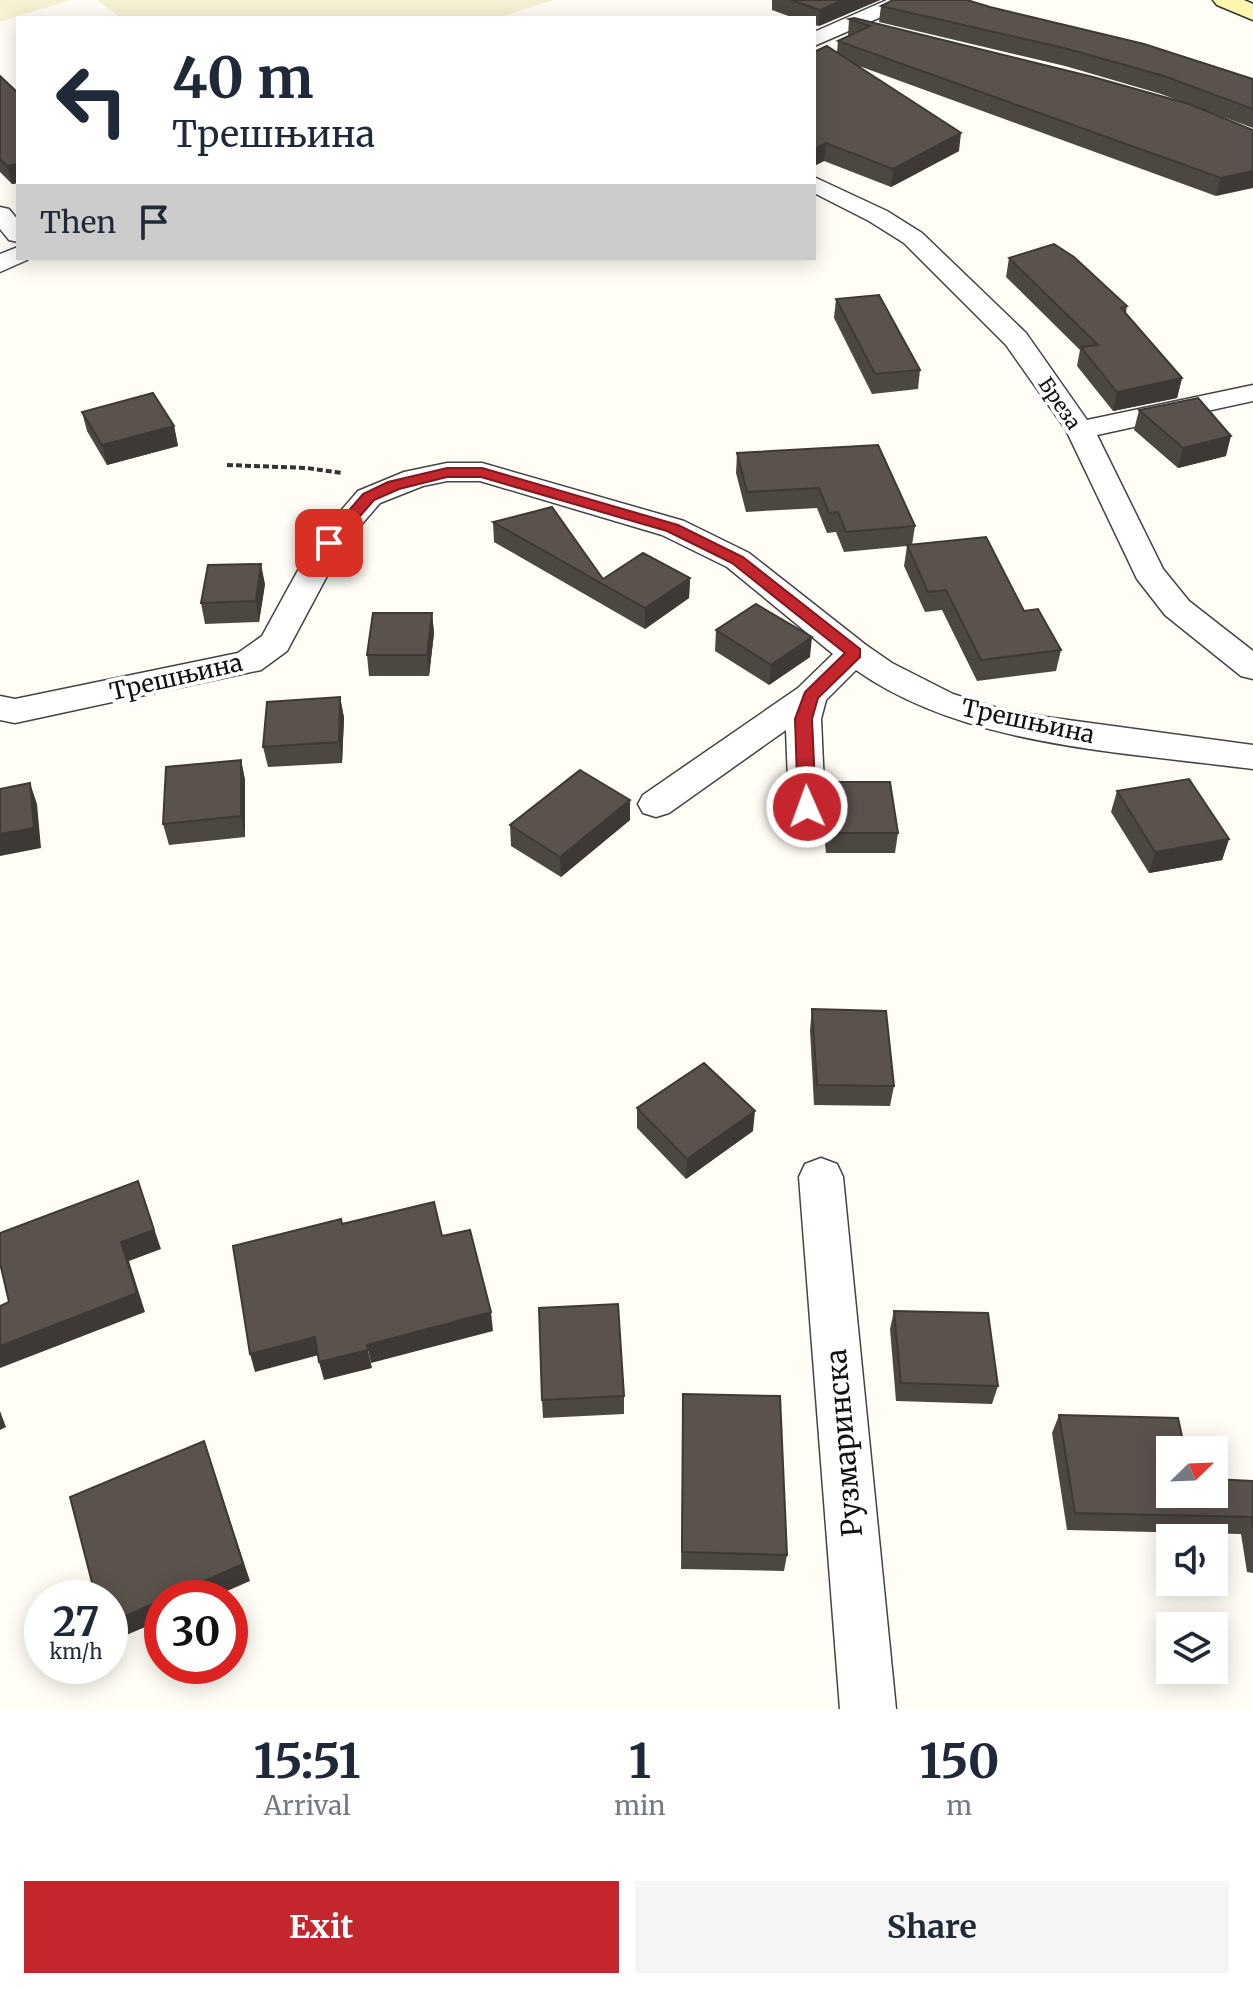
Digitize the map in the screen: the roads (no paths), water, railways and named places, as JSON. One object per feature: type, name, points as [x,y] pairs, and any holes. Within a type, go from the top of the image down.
[{"type":"main road","points":[[1225,0],[1253,13]]},
{"type":"street","points":[[816,39],[904,0]]},
{"type":"street","points":[[850,24],[890,34]]},
{"type":"street","name":"Бреза","points":[[816,185],[878,216],[913,238],[1016,339],[1080,430],[1148,572],[1177,608],[1253,668]]},
{"type":"street","points":[[0,214],[16,233]]},
{"type":"street","points":[[1080,430],[1253,393]]},
{"type":"street","name":"Трешњина","points":[[0,708],[15,711],[249,662],[275,643],[329,543],[369,497],[394,485],[447,472],[482,472],[673,528],[738,560],[854,653],[880,671],[941,702],[989,718],[1062,731],[1253,757]]},
{"type":"street","points":[[656,804],[810,696],[854,653]]},
{"type":"street","points":[[807,807],[803,719],[810,696]]},
{"type":"street","name":"Рузмаринска","points":[[821,1177],[868,1709]]}]
